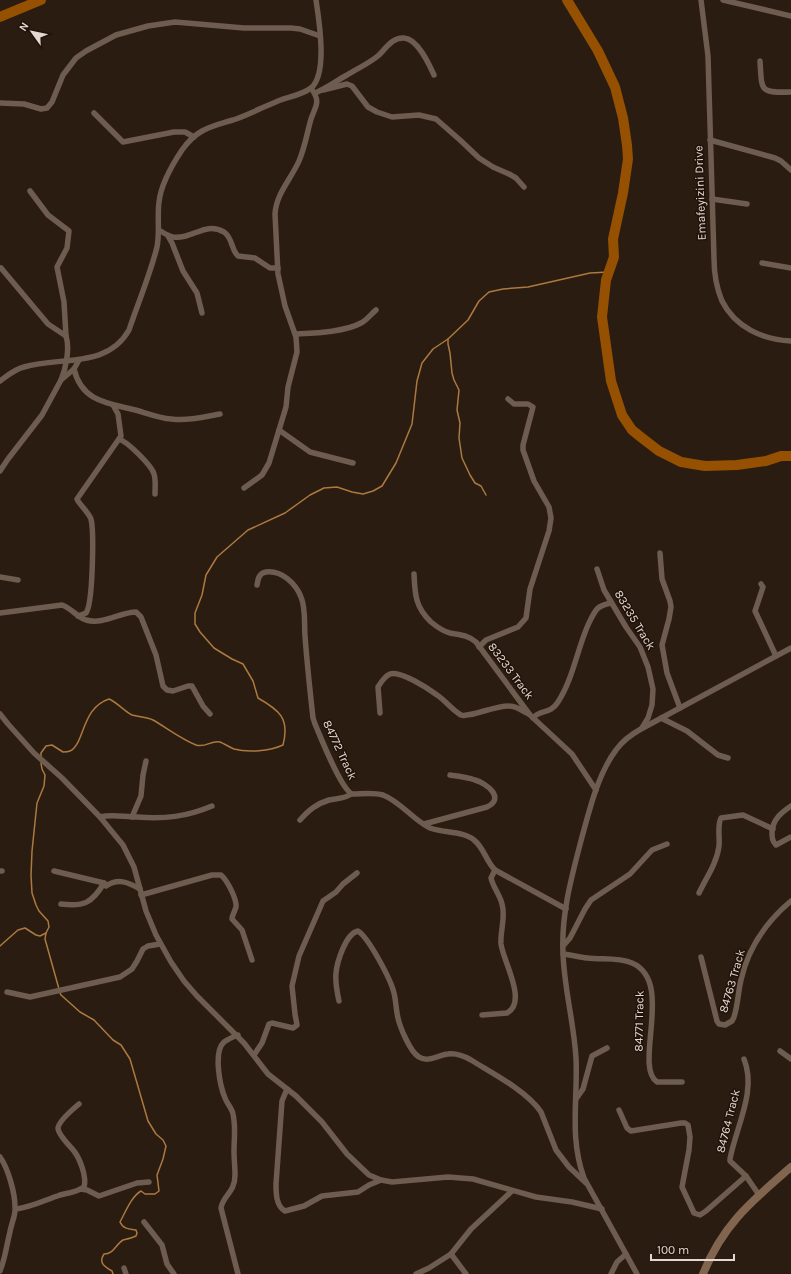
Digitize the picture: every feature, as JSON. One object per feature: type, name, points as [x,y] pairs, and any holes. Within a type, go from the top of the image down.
[{"type":"main road","points":[[703,1274],[709,1260],[726,1231],[743,1210],[791,1167]]},
{"type":"street","points":[[313,90],[321,69],[320,36],[316,0]]},
{"type":"street","name":"Emafeyizini Drive","points":[[701,0],[708,56],[714,270],[717,286],[722,301],[727,309],[753,332],[769,338],[791,341]]},
{"type":"street","points":[[723,0],[791,16]]},
{"type":"street","points":[[0,103],[24,104],[41,109],[47,108],[52,102],[62,75],[76,58],[116,35],[148,26],[175,22],[244,28],[291,28],[300,29],[320,36]]},
{"type":"street","points":[[323,90],[368,63],[392,42],[399,38],[406,38],[413,43],[427,60],[434,75]]},
{"type":"street","points":[[760,61],[762,85],[766,90],[772,92],[791,92]]},
{"type":"street","points":[[0,381],[23,367],[42,363],[79,360],[94,356],[113,348],[124,338],[129,330],[156,248],[159,230],[159,201],[164,185],[175,161],[183,149],[194,137],[206,128],[239,118],[313,90],[327,90],[347,84],[352,86],[368,107],[377,112],[392,117],[419,115],[436,119],[479,158],[493,168],[516,178],[524,187]]},
{"type":"street","points":[[244,488],[258,478],[266,469],[271,458],[286,408],[289,382],[297,352],[296,334],[285,306],[278,268],[275,207],[280,193],[304,150],[318,98],[313,90]]},
{"type":"street","points":[[94,113],[123,142],[174,132],[188,133],[194,137]]},
{"type":"street","points":[[710,140],[775,158],[791,170]]},
{"type":"street","points":[[0,471],[42,414],[61,380],[65,371],[68,343],[66,336],[64,302],[57,267],[67,248],[69,231],[48,215],[30,191]]},
{"type":"street","points":[[712,199],[747,204]]},
{"type":"street","points":[[159,230],[168,236],[176,237],[185,237],[204,229],[221,231],[230,238],[235,253],[238,256],[255,258],[270,268],[278,268]]},
{"type":"street","points":[[168,236],[183,271],[197,293],[202,313]]},
{"type":"street","points":[[762,263],[791,268]]},
{"type":"street","points":[[1,268],[11,278],[48,324],[66,336]]},
{"type":"street","points":[[296,334],[315,333],[356,325],[365,320],[376,310]]},
{"type":"street","points":[[61,380],[74,369],[79,360]]},
{"type":"street","points":[[74,369],[78,384],[87,393],[113,405],[172,420],[190,420],[220,414]]},
{"type":"street","points":[[479,647],[486,640],[518,627],[526,618],[530,589],[550,526],[551,512],[534,481],[522,450],[533,407],[528,404],[514,404],[508,399]]},
{"type":"street","points":[[78,616],[86,613],[90,603],[93,552],[90,517],[77,499],[121,434],[119,418],[113,405]]},
{"type":"street","points":[[279,430],[310,452],[353,463]]},
{"type":"street","points":[[119,439],[127,443],[152,469],[156,479],[155,494]]},
{"type":"street","points":[[660,553],[662,579],[671,604],[669,619],[662,645],[667,673],[680,708]]},
{"type":"street","name":"83235 Track","points":[[597,569],[604,590],[626,627],[640,646],[648,667],[653,689],[652,705],[648,718],[641,728]]},
{"type":"street","name":"84772 Track","points":[[257,585],[260,574],[264,572],[276,573],[293,583],[302,598],[304,606],[304,627],[308,669],[315,724],[347,790],[351,794],[382,795],[395,802],[424,824],[436,830],[471,837],[478,844],[495,870],[566,909]]},
{"type":"street","name":"83233 Track","points":[[414,574],[416,601],[427,618],[446,632],[470,638],[479,647],[532,716],[572,754],[596,790]]},
{"type":"street","points":[[0,577],[18,580]]},
{"type":"street","points":[[761,584],[763,587],[755,612],[776,656]]},
{"type":"street","points":[[380,713],[378,687],[389,674],[394,673],[405,676],[437,694],[462,715],[468,716],[490,708],[510,706],[520,709],[532,716],[551,710],[557,704],[564,692],[582,638],[592,616],[601,606],[611,603]]},
{"type":"street","points":[[0,613],[62,605],[85,620],[97,621],[115,618],[134,612],[138,613],[156,655],[163,686],[167,690],[173,691],[192,686],[203,706],[210,714]]},
{"type":"street","points":[[637,1274],[587,1184],[579,1164],[576,1146],[575,1041],[562,954],[566,909],[580,846],[596,790],[606,766],[616,750],[628,737],[641,728],[791,648]]},
{"type":"street","points":[[0,714],[34,753],[62,778],[100,817],[124,845],[134,867],[150,923],[160,944],[178,972],[197,996],[238,1036],[268,1074],[296,1096],[322,1122],[357,1164],[369,1174],[381,1180],[392,1182],[448,1177],[462,1178],[485,1182],[536,1198],[572,1202],[602,1209]]},
{"type":"street","points":[[661,718],[687,731],[721,757],[728,758]]},
{"type":"street","points":[[0,723],[8,724]]},
{"type":"street","points":[[132,817],[141,796],[146,761]]},
{"type":"street","points":[[424,824],[491,805],[495,800],[496,796],[493,792],[481,782],[450,774]]},
{"type":"street","points":[[300,820],[316,805],[330,800],[347,797],[351,794]]},
{"type":"street","points":[[100,817],[114,815],[164,818],[195,813],[212,806]]},
{"type":"street","points":[[791,806],[777,817],[773,829],[773,841],[776,844],[791,837]]},
{"type":"street","points":[[698,893],[716,859],[719,848],[719,823],[721,818],[743,815],[773,829]]},
{"type":"street","points":[[563,946],[570,938],[585,909],[592,900],[630,874],[652,850],[667,844]]},
{"type":"street","points":[[482,1015],[507,1013],[514,1004],[516,996],[514,985],[502,950],[501,933],[503,908],[491,878],[491,875],[495,870]]},
{"type":"street","points":[[54,871],[104,883],[106,886],[113,882],[121,881],[130,883],[140,889]]},
{"type":"street","points":[[254,1055],[262,1043],[269,1024],[272,1023],[293,1028],[297,1025],[293,1004],[292,983],[299,956],[323,901],[336,892],[343,884],[357,873]]},
{"type":"street","points":[[142,895],[212,875],[221,875],[227,881],[236,901],[236,909],[232,919],[242,930],[252,960]]},
{"type":"street","points":[[61,904],[76,905],[86,903],[97,895],[104,883]]},
{"type":"street","name":"84763 Track","points":[[701,957],[717,1021],[722,1025],[728,1024],[734,1017],[745,964],[756,941],[773,918],[791,901]]},
{"type":"street","points":[[338,1001],[336,985],[337,969],[342,951],[353,932],[358,931],[362,934],[372,949],[387,976],[394,994],[399,1024],[415,1055],[425,1060],[448,1054],[465,1057],[524,1094],[541,1112],[556,1150],[569,1167],[587,1184]]},
{"type":"street","points":[[7,992],[30,997],[120,977],[132,969],[143,949],[148,946],[160,944]]},
{"type":"street","name":"84771 Track","points":[[562,954],[586,958],[619,959],[634,964],[642,970],[648,978],[652,992],[652,1029],[649,1061],[651,1075],[656,1082],[682,1082]]},
{"type":"street","points":[[238,1036],[227,1040],[218,1052],[218,1063],[223,1094],[232,1110],[235,1129],[234,1184],[231,1192],[220,1208],[238,1274]]},
{"type":"street","points":[[576,1099],[583,1090],[592,1056],[607,1048]]},
{"type":"street","points":[[780,1050],[791,1059]]},
{"type":"street","name":"84764 Track","points":[[744,1059],[749,1083],[741,1124],[730,1156],[730,1161],[746,1176]]},
{"type":"street","points":[[287,1089],[282,1101],[276,1190],[282,1209],[287,1210],[304,1206],[325,1196],[354,1193],[381,1180]]},
{"type":"street","points":[[79,1104],[64,1119],[58,1129],[60,1134],[77,1156],[85,1182],[84,1187],[81,1189]]},
{"type":"street","points":[[619,1110],[627,1128],[630,1131],[681,1123],[688,1125],[690,1137],[689,1150],[682,1187],[692,1211],[697,1215],[702,1214],[710,1208],[746,1176],[759,1195]]},
{"type":"street","points":[[0,1157],[8,1174],[16,1209],[9,1232],[6,1254],[0,1271]]},
{"type":"street","points":[[16,1209],[33,1206],[62,1194],[81,1189],[87,1190],[99,1196],[132,1185],[149,1182]]},
{"type":"street","points":[[416,1274],[429,1268],[451,1254],[471,1229],[512,1191]]},
{"type":"street","points":[[144,1222],[162,1245],[167,1264],[174,1274]]},
{"type":"street","points":[[451,1254],[466,1274]]},
{"type":"street","points":[[611,1274],[617,1262],[626,1254]]},
{"type":"street","points":[[124,1268],[126,1274]]},
{"type":"waterway","points":[[0,17],[41,0]]},
{"type":"waterway","points":[[567,0],[598,51],[615,87],[623,118],[627,145],[628,159],[623,193],[613,239],[614,257],[606,280],[602,317],[611,381],[622,415],[632,430],[642,438],[659,451],[681,462],[705,466],[737,465],[766,461],[781,456],[791,456]]},
{"type":"waterway","points":[[41,757],[41,753],[46,746],[52,745],[63,752],[69,751],[75,747],[93,710],[109,699],[132,715],[153,720],[179,737],[196,745],[203,746],[214,742],[220,742],[234,749],[252,751],[272,749],[283,745],[285,728],[284,721],[281,716],[272,707],[258,698],[253,681],[243,664],[214,648],[195,624],[195,613],[202,595],[206,575],[217,557],[248,530],[285,513],[310,495],[324,488],[337,487],[363,494],[382,486],[396,463],[412,424],[417,381],[422,363],[433,349],[448,339],[468,320],[479,301],[489,292],[528,287],[590,273],[609,272]]},
{"type":"waterway","points":[[448,339],[452,373],[459,390],[457,410],[460,423],[459,438],[462,458],[475,483],[481,486],[486,495]]},
{"type":"waterway","points":[[41,763],[45,775],[44,786],[37,803],[32,851],[32,893],[39,911],[48,921],[49,927],[45,939],[59,989]]},
{"type":"waterway","points":[[0,946],[18,930],[25,928],[40,936],[46,933]]},
{"type":"waterway","points":[[60,993],[80,1012],[94,1020],[113,1040],[121,1045],[130,1059],[148,1121],[166,1146],[157,1175],[159,1191],[155,1194],[145,1194],[141,1191],[137,1194],[120,1222],[125,1227],[136,1230],[136,1236],[123,1240],[113,1251],[104,1254],[102,1257],[103,1264],[112,1271],[113,1274]]}]
